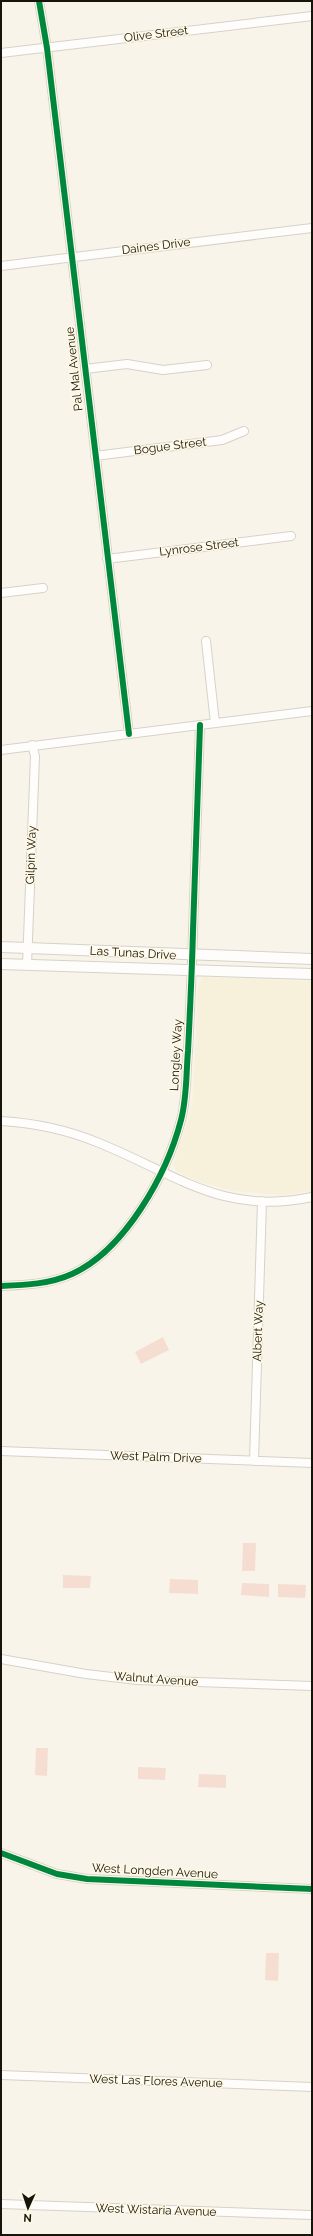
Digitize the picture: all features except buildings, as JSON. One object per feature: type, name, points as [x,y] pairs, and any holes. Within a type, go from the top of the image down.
[{"type":"main road","name":"Las Tunas Drive","points":[[1,947],[312,959]]},
{"type":"main road","name":"Las Tunas Drive","points":[[1,964],[312,974]]},
{"type":"street","name":"Pal Mal Avenue","points":[[39,1],[47,48],[129,734]]},
{"type":"street","name":"Olive Street","points":[[1,53],[312,16]]},
{"type":"street","name":"Daines Drive","points":[[1,266],[312,228]]},
{"type":"street","points":[[85,369],[127,364],[163,370],[207,365]]},
{"type":"street","name":"Bogue Street","points":[[95,456],[222,440],[244,431]]},
{"type":"street","name":"Lynrose Street","points":[[107,559],[291,536]]},
{"type":"street","points":[[1,593],[43,588]]},
{"type":"street","points":[[206,641],[215,723]]},
{"type":"street","points":[[1,750],[312,711]]},
{"type":"street","name":"Longley Way","points":[[1,1286],[48,1282],[72,1274],[91,1263],[109,1248],[127,1227],[162,1172],[181,1120],[185,1095],[192,970],[200,725]]},
{"type":"street","name":"Gilpin Way","points":[[27,965],[35,756],[32,745]]},
{"type":"street","points":[[1,1121],[31,1124],[70,1133],[99,1143],[214,1194],[245,1200],[262,1201],[312,1197]]},
{"type":"street","name":"Albert Way","points":[[254,1461],[262,1201]]},
{"type":"street","name":"West Palm Drive","points":[[1,1451],[312,1463]]},
{"type":"street","name":"Walnut Avenue","points":[[1,1659],[86,1674],[137,1680],[312,1686]]},
{"type":"street","name":"West Longden Avenue","points":[[1,1853],[57,1874],[87,1879],[312,1889]]},
{"type":"street","name":"West Las Flores Avenue","points":[[1,2075],[312,2087]]},
{"type":"street","name":"West Wistaria Avenue","points":[[1,2204],[312,2216]]},
{"type":"shaded area","points":[[203,977],[312,981],[312,1191],[283,1195],[233,1191],[197,1181],[176,1171],[173,1164],[188,1121],[193,1097],[198,986]]},
{"type":"shaded area","points":[[163,1337],[169,1350],[141,1364],[135,1352]]},
{"type":"shaded area","points":[[243,1543],[256,1543],[255,1571],[242,1571]]},
{"type":"shaded area","points":[[63,1575],[91,1576],[90,1588],[63,1588]]},
{"type":"shaded area","points":[[170,1579],[198,1580],[198,1594],[169,1593]]},
{"type":"shaded area","points":[[242,1583],[269,1584],[269,1597],[241,1595]]},
{"type":"shaded area","points":[[278,1584],[306,1585],[305,1598],[278,1597]]},
{"type":"shaded area","points":[[36,1748],[48,1748],[47,1776],[35,1775]]},
{"type":"shaded area","points":[[138,1767],[166,1768],[165,1780],[138,1779]]},
{"type":"shaded area","points":[[199,1774],[226,1775],[226,1788],[198,1787]]},
{"type":"shaded area","points":[[266,1953],[279,1953],[278,1981],[265,1980]]},
{"type":"cycle path","points":[[39,1],[47,48],[129,734]]},
{"type":"cycle path","points":[[1,1286],[55,1280],[72,1274],[91,1263],[126,1229],[141,1208],[166,1163],[174,1141],[183,1112],[186,1086],[192,976],[200,725]]},
{"type":"cycle path","points":[[1,1853],[57,1874],[87,1879],[312,1889]]}]
